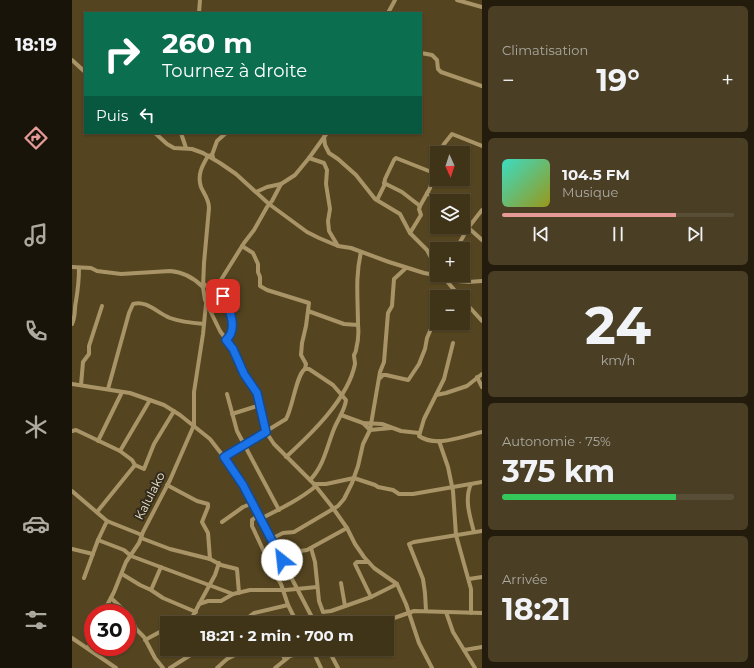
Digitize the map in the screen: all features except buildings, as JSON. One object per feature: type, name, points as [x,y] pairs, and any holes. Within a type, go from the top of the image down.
[{"type":"street","points":[[199,12],[200,0]]},
{"type":"street","points":[[389,12],[395,0]]},
{"type":"street","points":[[457,0],[482,7]]},
{"type":"street","points":[[422,53],[432,55],[437,60],[438,69],[442,72],[482,86]]},
{"type":"street","points":[[72,60],[84,71]]},
{"type":"street","points":[[156,134],[171,146],[186,148],[212,157],[236,174],[269,204],[307,232],[338,246],[361,252],[406,268],[430,274]]},
{"type":"street","points":[[181,134],[186,148]]},
{"type":"street","points":[[194,425],[194,392],[206,304],[204,285],[209,208],[208,198],[201,186],[199,176],[201,168],[212,157],[217,142],[225,134]]},
{"type":"street","points":[[256,192],[267,187],[281,184],[294,175],[309,158],[326,134]]},
{"type":"street","points":[[443,146],[452,134],[482,146]]},
{"type":"street","points":[[324,137],[325,145],[329,154],[356,175],[377,200],[400,214],[410,233],[428,250],[430,254]]},
{"type":"street","points":[[309,158],[322,162],[326,166],[326,184],[330,209],[328,221],[329,231],[338,246]]},
{"type":"street","points":[[377,200],[385,179],[396,158],[430,171]]},
{"type":"street","points":[[384,183],[402,192],[420,206]]},
{"type":"street","points":[[206,304],[242,246],[256,227],[281,184]]},
{"type":"street","points":[[410,233],[421,215],[419,209],[431,186]]},
{"type":"street","points":[[470,225],[482,210]]},
{"type":"street","points":[[470,230],[482,240]]},
{"type":"street","points":[[224,457],[286,419],[290,411],[298,381],[305,369],[306,364],[301,355],[309,303],[270,292],[260,286],[258,264],[253,253],[242,246]]},
{"type":"street","points":[[286,457],[321,423],[342,394],[354,366],[358,324],[356,295],[357,278],[361,252]]},
{"type":"street","points":[[72,267],[91,268],[97,271],[120,274],[170,270],[192,277],[210,288],[217,286],[222,288],[232,326],[232,334],[226,340]]},
{"type":"street","points":[[72,324],[79,286],[79,268]]},
{"type":"street","points":[[271,539],[283,533],[294,532],[333,508],[341,502],[354,478],[363,444],[370,430],[380,372],[384,362],[388,313],[392,306],[394,281],[395,278],[406,268]]},
{"type":"street","points":[[470,282],[482,281]]},
{"type":"street","points":[[448,282],[454,290]]},
{"type":"street","points":[[108,389],[129,313],[133,304],[149,305],[165,316],[184,322],[204,324]]},
{"type":"street","points":[[206,304],[220,331],[233,349],[244,374],[255,389],[266,432],[274,444],[286,457],[315,485],[347,528],[368,562],[397,584],[404,597],[419,643],[432,668]]},
{"type":"street","points":[[81,385],[83,362],[89,354],[89,346],[102,306]]},
{"type":"street","points":[[470,308],[482,321]]},
{"type":"street","points":[[308,311],[344,324],[358,324]]},
{"type":"street","points":[[380,378],[386,375],[408,380],[419,364],[430,330]]},
{"type":"street","points":[[453,343],[447,371],[419,433],[419,437],[439,441],[455,439],[482,432]]},
{"type":"street","points":[[305,369],[309,369],[333,385],[342,394],[346,402],[334,429],[326,454],[315,475],[310,480]]},
{"type":"street","points":[[436,395],[467,386],[482,374]]},
{"type":"street","points":[[477,377],[482,387]]},
{"type":"street","points":[[72,384],[130,393],[164,405],[194,425],[210,439],[238,476],[311,616]]},
{"type":"street","points":[[98,440],[122,392]]},
{"type":"street","points":[[227,394],[237,431],[243,445],[279,510]]},
{"type":"street","points":[[120,451],[150,400]]},
{"type":"street","points":[[232,414],[260,405]]},
{"type":"street","points":[[72,431],[76,430],[120,451],[142,470],[145,468],[154,444],[174,411]]},
{"type":"street","points":[[341,415],[363,423],[382,424],[403,432],[419,433]]},
{"type":"street","points":[[363,423],[370,430]]},
{"type":"street","name":"Kalulako","points":[[108,604],[126,562],[138,546],[141,536],[167,485],[194,425]]},
{"type":"street","points":[[370,430],[391,428]]},
{"type":"street","points":[[439,441],[446,459],[452,488],[456,535],[469,579],[471,590],[471,613]]},
{"type":"street","points":[[97,512],[135,465]]},
{"type":"street","points":[[294,616],[283,590],[252,526],[252,520],[279,510],[304,496],[315,485],[354,478],[378,487],[394,490],[398,494],[413,494],[482,482]]},
{"type":"street","points":[[471,484],[468,492],[468,501],[474,532]]},
{"type":"street","points":[[167,485],[197,501],[208,504],[202,522],[208,533],[210,559]]},
{"type":"street","points":[[72,491],[107,521],[170,549],[210,559],[238,570],[239,593]]},
{"type":"street","points":[[222,522],[243,507],[253,504]]},
{"type":"street","points":[[84,578],[98,540],[107,521]]},
{"type":"street","points":[[294,545],[300,551],[311,548],[347,528]]},
{"type":"street","points":[[426,612],[423,579],[409,544],[482,530]]},
{"type":"street","points":[[98,540],[124,550],[131,556],[233,594]]},
{"type":"street","points":[[311,548],[315,562],[317,587],[323,612],[371,597],[397,584]]},
{"type":"street","points":[[72,549],[93,554]]},
{"type":"street","points":[[368,562],[357,562],[355,564],[371,597]]},
{"type":"street","points":[[193,616],[215,575],[219,563]]},
{"type":"street","points":[[151,590],[161,567]]},
{"type":"street","points":[[122,574],[163,598],[196,612]]},
{"type":"street","points":[[469,579],[482,577]]},
{"type":"street","points":[[341,583],[345,606]]},
{"type":"street","points":[[199,604],[208,601],[221,601],[233,594],[253,590],[283,590],[317,587]]},
{"type":"street","points":[[111,598],[129,615],[137,630],[163,668]]},
{"type":"street","points":[[250,616],[254,613],[288,605]]},
{"type":"street","points":[[394,618],[409,612],[482,613]]},
{"type":"street","points":[[446,612],[450,626],[475,668]]},
{"type":"street","points":[[145,640],[160,632]]},
{"type":"street","points":[[72,638],[84,646]]},
{"type":"street","points":[[464,650],[482,647]]},
{"type":"street","points":[[99,656],[116,668]]},
{"type":"street","points":[[170,668],[189,656]]},
{"type":"street","points":[[217,668],[234,656]]},
{"type":"street","points":[[283,656],[284,660]]},
{"type":"street","points":[[275,668],[290,656]]},
{"type":"street","points":[[315,656],[321,668]]},
{"type":"street","points":[[332,656],[338,668]]},
{"type":"route","points":[[223,296],[226,300],[232,326],[232,334],[226,340],[233,349],[244,374],[257,393],[266,432],[224,457],[243,485],[282,560]]}]
